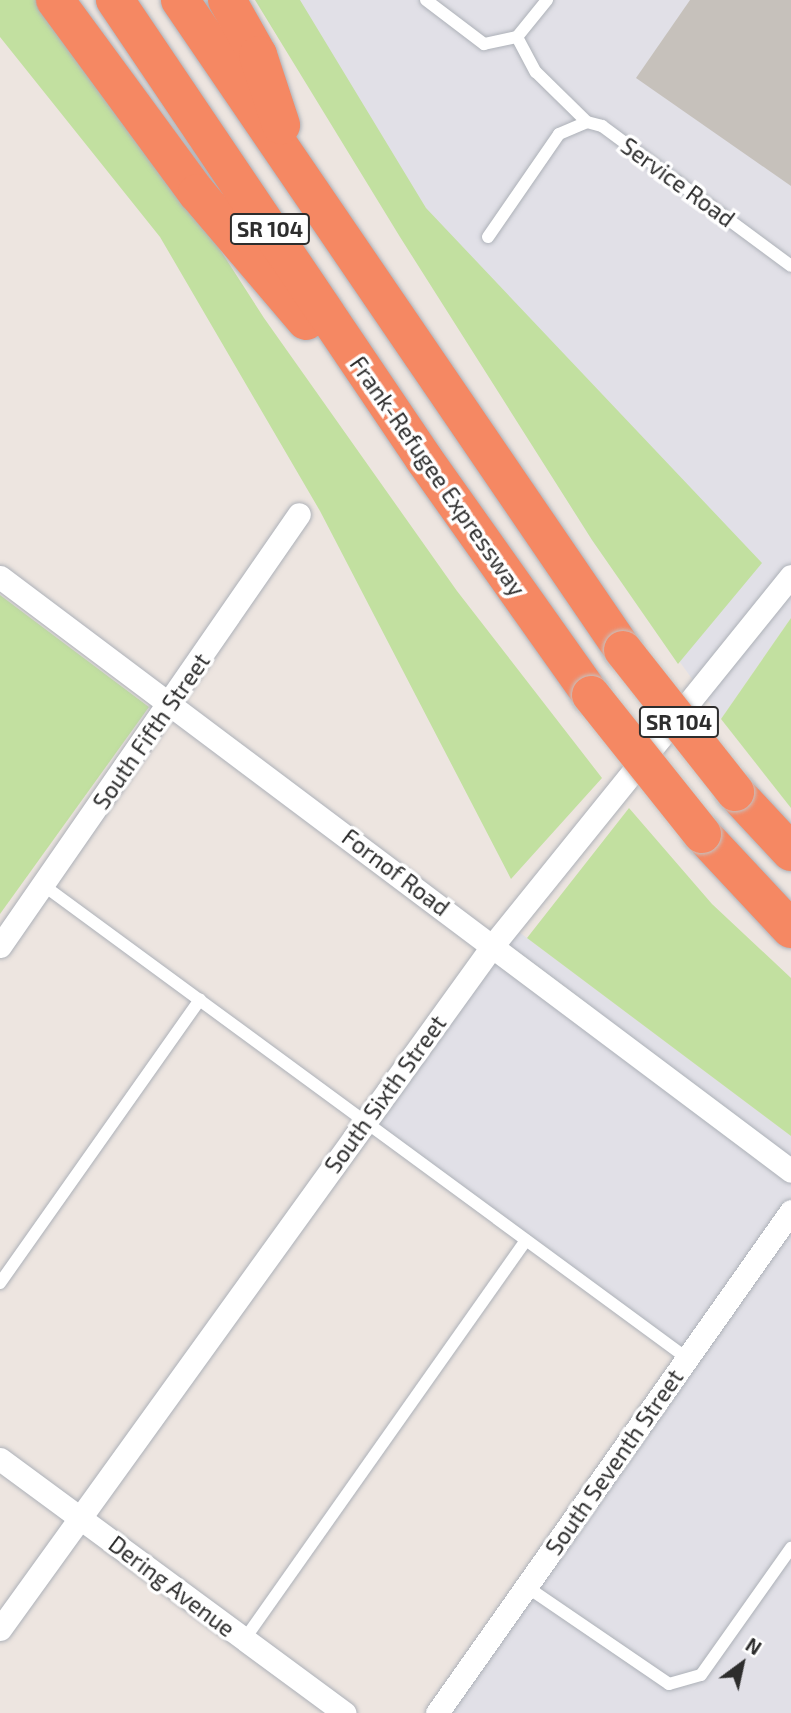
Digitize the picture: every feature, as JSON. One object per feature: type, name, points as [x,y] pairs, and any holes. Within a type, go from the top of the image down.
[{"type":"highway","points":[[55,0],[197,193],[424,459]]},
{"type":"highway","name":"Frank-Refugee Expressway","points":[[115,0],[424,459],[591,695],[702,834],[791,929]]},
{"type":"highway","name":"SR 104","points":[[180,0],[624,650],[735,792],[791,852]]},
{"type":"highway","points":[[227,0],[258,55],[295,167]]},
{"type":"street","name":"South Fifth Street","points":[[0,946],[171,704],[299,514]]},
{"type":"street","name":"South Sixth Street","points":[[0,1629],[493,945],[791,576]]},
{"type":"street","name":"Fornof Road","points":[[0,577],[791,1171]]},
{"type":"street","name":"South Seventh Street","points":[[437,1713],[791,1211]]},
{"type":"street","name":"Dering Avenue","points":[[0,1459],[344,1713]]},
{"type":"lane","points":[[426,0],[484,44],[517,37],[547,0]]},
{"type":"lane","name":"Service Road","points":[[517,37],[536,72],[587,122],[601,126],[791,266]]},
{"type":"lane","points":[[488,237],[559,134],[587,122]]},
{"type":"lane","points":[[43,885],[688,1359]]},
{"type":"lane","points":[[0,1283],[200,1000]]},
{"type":"lane","points":[[244,1640],[526,1240]]},
{"type":"lane","points":[[527,1587],[669,1684],[701,1675],[791,1548]]},
{"type":"shaded area","points":[[255,0],[791,0],[791,618],[721,719],[592,540]]},
{"type":"shaded area","points":[[503,920],[791,1136],[791,1713],[438,1713],[691,1361],[358,1120]]},
{"type":"green space","points":[[0,0],[40,0],[190,203],[264,318],[457,591],[602,778],[511,879],[320,511],[160,237],[0,37]]},
{"type":"green space","points":[[255,0],[300,0],[426,208],[762,563],[678,664],[592,540],[400,237]]},
{"type":"green space","points":[[0,595],[149,707],[0,914]]},
{"type":"green space","points":[[791,618],[791,808],[721,719]]},
{"type":"green space","points":[[629,808],[712,904],[791,978],[791,1136],[527,938]]},
{"type":"building","points":[[690,0],[791,0],[791,186],[636,78]]}]
